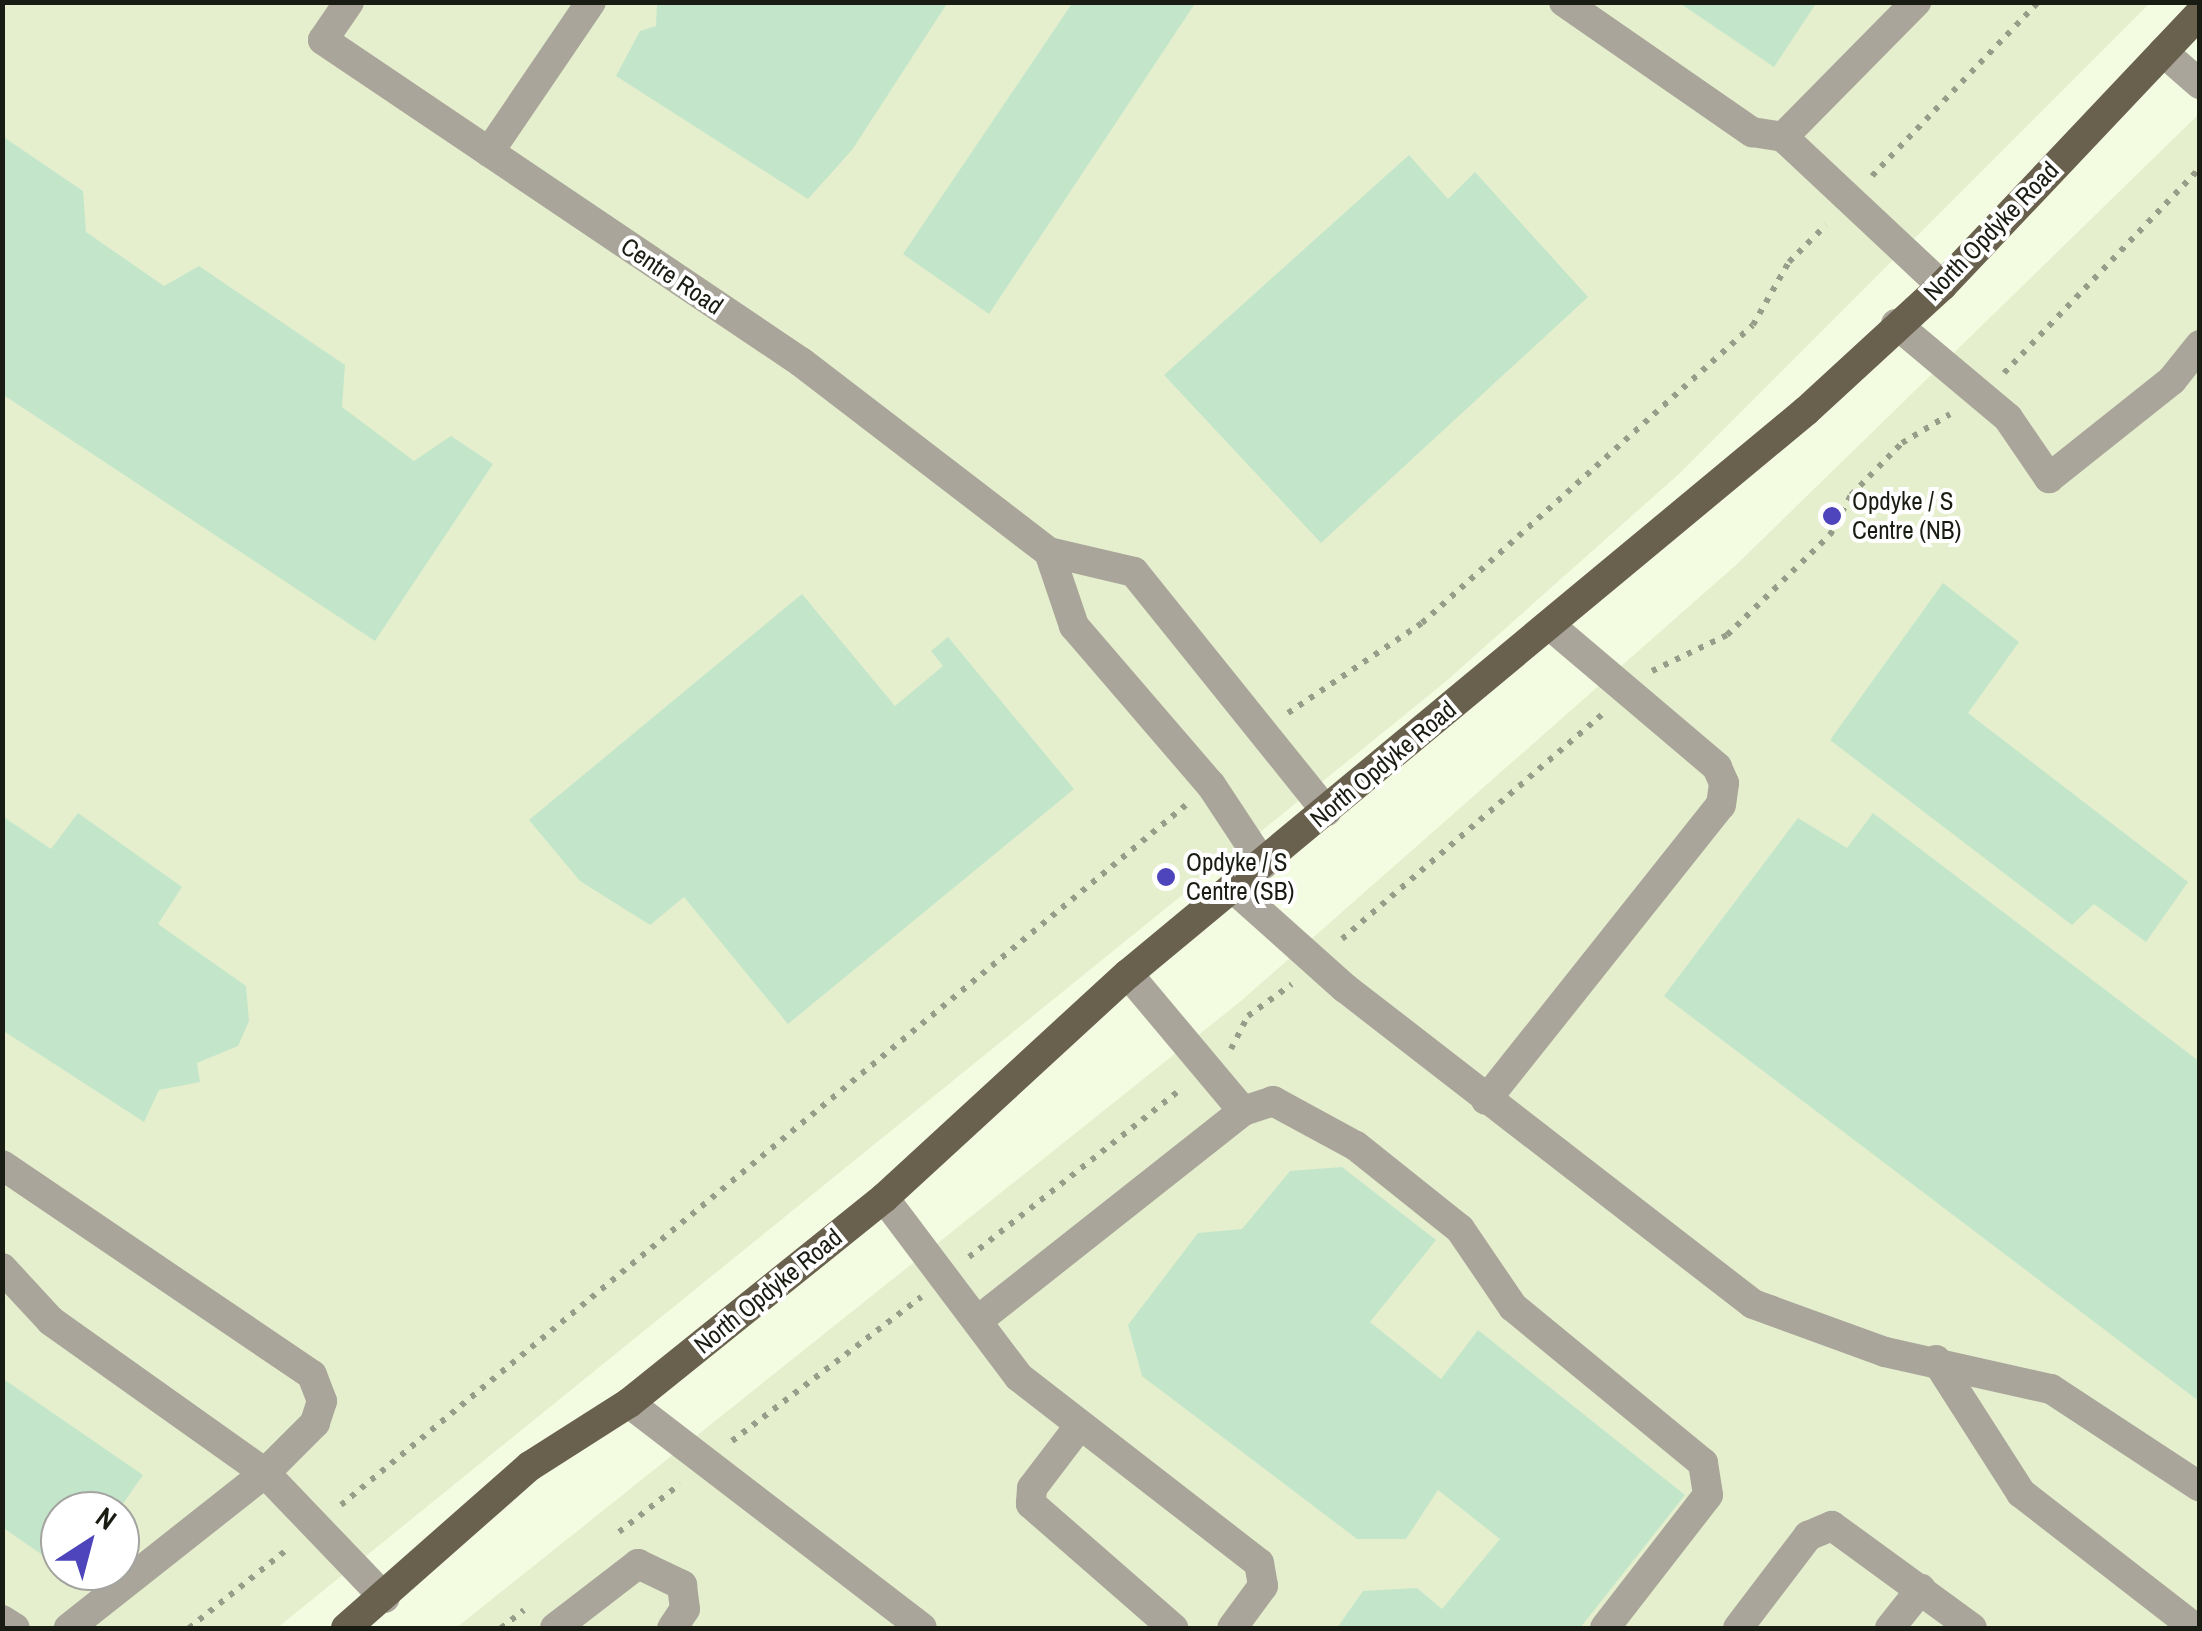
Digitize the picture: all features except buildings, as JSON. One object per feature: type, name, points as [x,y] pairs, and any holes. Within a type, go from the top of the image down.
[{"type":"main road","name":"North Opdyke Road","points":[[346,1628],[385,1598],[530,1466],[628,1403],[884,1198],[1128,974],[1551,626],[1942,286],[2200,13]]},
{"type":"street","name":"Centre Road","points":[[349,2],[322,40],[801,362],[1049,552],[1134,572],[1272,734],[1326,811]]},
{"type":"street","points":[[488,152],[591,2]]},
{"type":"street","points":[[1564,2],[1752,132],[1783,137],[1942,286]]},
{"type":"street","points":[[1783,137],[1916,2]]},
{"type":"street","points":[[2164,52],[2200,84]]},
{"type":"street","points":[[1896,324],[2008,418],[2049,478],[2172,380],[2200,344]]},
{"type":"street","points":[[1049,552],[1074,626],[1210,785],[1262,864]]},
{"type":"street","points":[[1486,1100],[1721,805],[1724,784],[1717,766],[1551,626]]},
{"type":"street","points":[[1233,888],[1486,1100],[1753,1304],[1816,1331],[2051,1389],[2200,1487]]},
{"type":"street","points":[[1128,974],[1243,1111]]},
{"type":"street","points":[[981,1318],[1243,1111],[1272,1101],[1313,1116],[1440,1210],[1513,1307],[1703,1463],[1708,1495],[1605,1628]]},
{"type":"street","points":[[2,1165],[312,1375],[322,1401],[316,1423],[265,1473],[68,1628]]},
{"type":"street","points":[[884,1198],[981,1318],[1019,1377],[1266,1572],[1232,1628]]},
{"type":"street","points":[[2,1268],[51,1320],[265,1473],[385,1598]]},
{"type":"street","points":[[1936,1360],[2021,1493],[2195,1628]]},
{"type":"street","points":[[628,1403],[922,1628]]},
{"type":"street","points":[[1080,1426],[1032,1488],[1030,1504],[1174,1628]]},
{"type":"street","points":[[1738,1628],[1819,1528],[1843,1528],[1972,1628]]},
{"type":"street","points":[[555,1628],[638,1564],[682,1584],[685,1609],[672,1628]]},
{"type":"street","points":[[1890,1628],[1921,1589]]},
{"type":"street","points":[[2,1620],[15,1628]]},
{"type":"path","points":[[1272,734],[1294,704],[1422,623],[1753,325],[1790,262],[2038,2]]},
{"type":"path","points":[[2002,376],[2200,168]]},
{"type":"path","points":[[1652,671],[1727,636],[1830,535],[1851,495],[1902,443],[1956,410]]},
{"type":"path","points":[[1339,942],[1604,714]]},
{"type":"path","points":[[189,1628],[318,1525],[465,1394],[759,1163],[1210,785]]},
{"type":"path","points":[[1228,1052],[1248,1016],[1291,985]]},
{"type":"path","points":[[971,1255],[1187,1084]]},
{"type":"path","points":[[729,1444],[922,1296]]},
{"type":"shaded area","points":[[3,3],[2150,3],[1680,473],[1444,683],[277,1628],[3,1628]]},
{"type":"shaded area","points":[[2199,114],[2199,1628],[456,1628],[1241,1001],[1736,565]]},
{"type":"place","name":"Opdyke / S Centre (NB)","points":[[1832,516]]},
{"type":"place","name":"Opdyke / S Centre (SB)","points":[[1166,877]]}]
